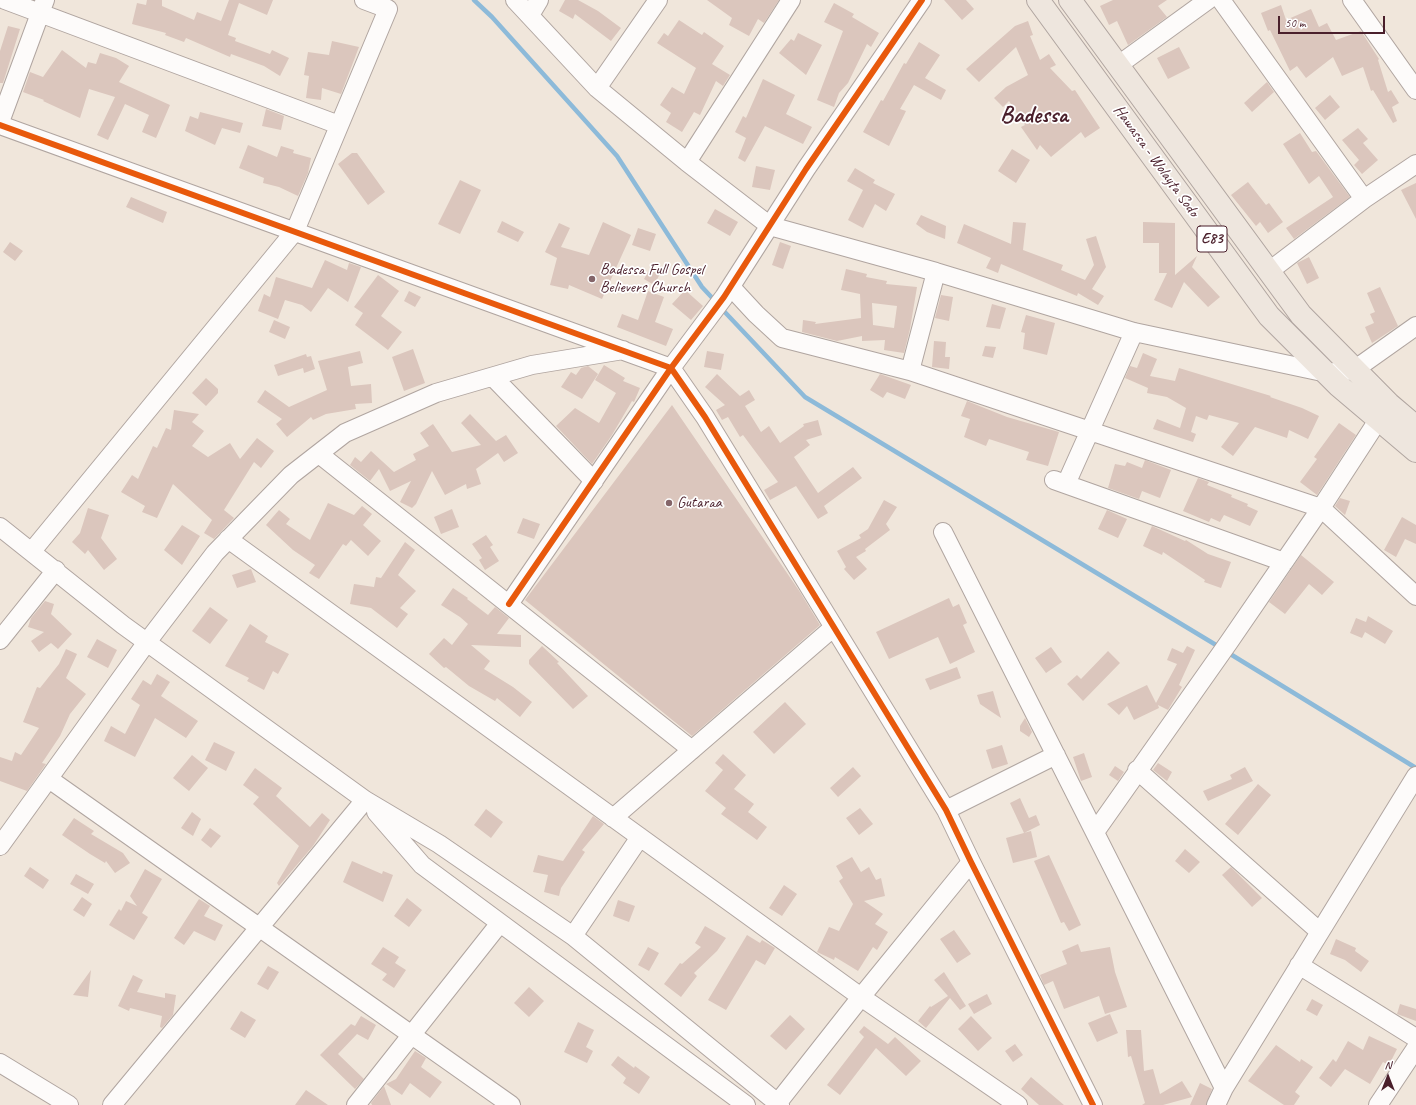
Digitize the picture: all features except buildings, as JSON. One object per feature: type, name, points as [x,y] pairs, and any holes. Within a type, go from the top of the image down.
[{"type":"main road","name":"Hawassa - Wolayta Sodo","points":[[1038,0],[1269,316],[1327,373],[1384,411],[1416,427]]},
{"type":"main road","name":"Hawassa - Wolayta Sodo","points":[[1070,0],[1268,272],[1301,315],[1354,370],[1416,451]]},
{"type":"street","points":[[5,0],[43,7],[339,125]]},
{"type":"street","points":[[32,551],[294,231],[388,10],[364,0]]},
{"type":"street","points":[[515,0],[597,88],[687,162],[770,226],[936,272],[1134,332],[1327,373],[1354,370],[1416,326]]},
{"type":"street","points":[[530,15],[539,0]]},
{"type":"street","points":[[597,88],[658,0]]},
{"type":"street","points":[[687,162],[791,0]]},
{"type":"street","points":[[509,604],[671,368],[727,292],[810,162],[922,0]]},
{"type":"street","points":[[1117,66],[1208,0]]},
{"type":"street","points":[[1221,0],[1364,199]]},
{"type":"street","points":[[1352,0],[1416,90]]},
{"type":"street","points":[[0,122],[43,7]]},
{"type":"street","points":[[0,125],[671,368],[705,417],[946,810],[1093,1105]]},
{"type":"street","points":[[1268,272],[1364,199],[1416,164]]},
{"type":"street","points":[[910,371],[936,272]]},
{"type":"street","points":[[727,292],[756,314],[782,338],[910,371],[1321,508],[1416,596]]},
{"type":"street","points":[[1134,332],[1089,430],[1060,482],[1284,562]]},
{"type":"street","points":[[0,846],[147,642],[215,553],[291,475],[345,433],[436,393],[532,366],[624,350]]},
{"type":"street","points":[[493,377],[594,481]]},
{"type":"street","points":[[1095,832],[1284,562],[1384,411]]},
{"type":"street","points":[[319,454],[692,750]]},
{"type":"street","points":[[0,527],[147,642],[365,800],[439,844],[573,936],[778,1104],[861,997],[971,862]]},
{"type":"street","points":[[943,532],[1224,1088]]},
{"type":"street","points":[[228,539],[861,997],[1018,1105]]},
{"type":"street","points":[[0,640],[56,570]]},
{"type":"street","points":[[613,818],[834,628]]},
{"type":"street","points":[[946,810],[1056,755]]},
{"type":"street","points":[[1137,770],[1320,932]]},
{"type":"street","points":[[1216,1105],[1224,1088],[1415,777]]},
{"type":"street","points":[[49,779],[412,1035],[506,1104]]},
{"type":"street","points":[[365,800],[422,865],[746,1105]]},
{"type":"street","points":[[112,1105],[365,800]]},
{"type":"street","points":[[573,936],[640,837]]},
{"type":"street","points":[[356,1105],[500,923]]},
{"type":"street","points":[[1299,965],[1416,1038]]},
{"type":"street","points":[[1378,1105],[1416,1048]]},
{"type":"street","points":[[0,1063],[70,1105]]},
{"type":"waterway","points":[[474,0],[492,17],[617,156],[702,287],[716,302]]},
{"type":"waterway","points":[[721,308],[805,397],[1221,648]]},
{"type":"waterway","points":[[1227,652],[1416,768]]},
{"type":"cycle path","points":[[0,125],[671,368],[724,297],[806,169],[922,0]]},
{"type":"cycle path","points":[[509,604],[671,368],[705,417],[946,810],[1093,1105]]},
{"type":"place","name":"Badessa Full Gospel Believers Church","points":[[592,279]]},
{"type":"place","name":"Gutaraa","points":[[669,503]]},
{"type":"district","name":"Badessa","points":[[1034,116]]}]
